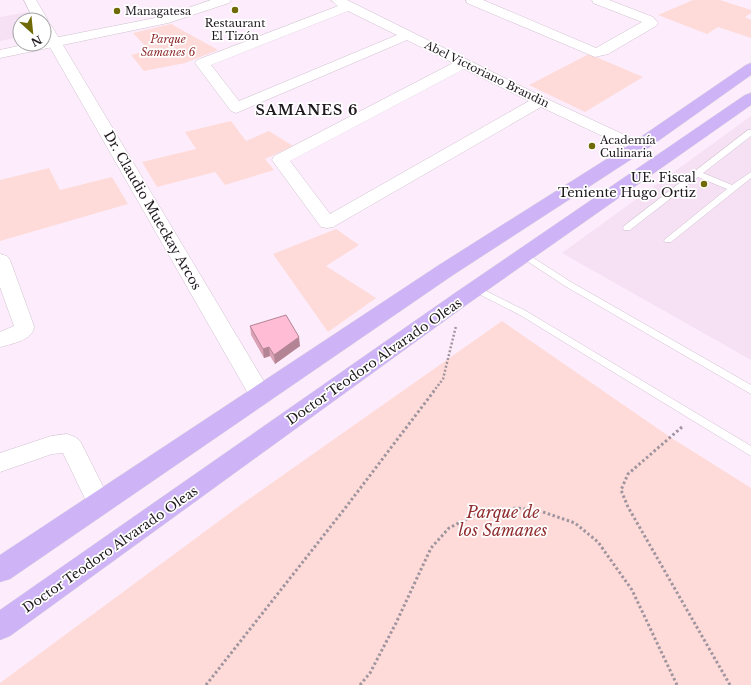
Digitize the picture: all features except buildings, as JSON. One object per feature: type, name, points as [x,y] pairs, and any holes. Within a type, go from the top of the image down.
[{"type":"main road","points":[[0,570],[262,396],[446,270],[638,147],[751,68]]},
{"type":"main road","name":"Doctor Teodoro Alvarado Oleas","points":[[0,627],[524,255],[751,98]]},
{"type":"street","name":"Dr. Claudio Mueckay Arcos","points":[[30,0],[37,12]]},
{"type":"street","points":[[52,30],[155,12],[193,0]]},
{"type":"street","points":[[52,31],[168,19],[224,0]]},
{"type":"street","points":[[472,0],[595,53],[603,51],[651,23],[648,20],[598,0]]},
{"type":"street","points":[[342,3],[202,63],[236,108],[408,35]]},
{"type":"street","name":"Abel Victoriano Brandin","points":[[342,3],[540,101],[638,147]]},
{"type":"street","name":"Dr. Claudio Mueckay Arcos","points":[[52,39],[262,396]]},
{"type":"street","points":[[0,44],[12,42]]},
{"type":"street","points":[[0,54],[12,48]]},
{"type":"street","points":[[464,63],[280,160],[327,223],[540,101]]},
{"type":"street","points":[[0,260],[24,326],[24,330],[19,333],[0,340]]},
{"type":"street","points":[[0,464],[51,445],[67,443],[72,447],[100,504]]},
{"type":"lane","points":[[627,228],[751,132]]},
{"type":"lane","points":[[697,173],[733,188]]},
{"type":"lane","points":[[668,240],[751,174]]},
{"type":"lane","points":[[524,255],[568,284],[751,390]]},
{"type":"lane","points":[[469,294],[523,313],[751,452]]},
{"type":"path","points":[[206,685],[346,508],[443,379],[469,294]]},
{"type":"path","points":[[693,417],[628,474],[622,490],[628,507],[730,685]]},
{"type":"path","points":[[360,685],[370,673],[396,623],[431,548],[448,528],[478,513],[518,508],[543,512],[575,523],[598,542],[632,590],[677,685]]},
{"type":"shaded area","points":[[12,15],[12,39],[0,41],[0,17]]},
{"type":"shaded area","name":"UE. Fiscal Teniente Hugo Ortiz","points":[[751,116],[751,360],[562,253]]},
{"type":"green space","points":[[693,0],[720,0],[751,10],[751,13],[745,17],[751,20],[751,38],[718,27],[707,34],[658,15]]},
{"type":"green space","name":"Parque Samanes 6","points":[[171,24],[218,50],[185,63],[144,71],[131,55],[149,50],[133,33]]},
{"type":"green space","points":[[589,54],[643,77],[585,112],[529,85]]},
{"type":"green space","points":[[231,121],[246,141],[269,131],[293,146],[265,159],[274,170],[225,185],[215,172],[157,187],[142,162],[196,149],[185,132]]},
{"type":"green space","points":[[49,168],[60,190],[112,177],[128,204],[0,241],[0,180]]},
{"type":"green space","points":[[336,229],[359,245],[326,266],[376,298],[328,332],[273,254]]},
{"type":"green space","name":"Parque de los Samanes","points":[[502,321],[670,437],[751,488],[751,685],[0,685],[0,683],[242,504]]},
{"type":"place","name":"Restaurant El Tizón","points":[[235,10]]},
{"type":"place","name":"Managatesa","points":[[117,11]]},
{"type":"place","name":"Academía Culinaria","points":[[592,146]]},
{"type":"place","name":"UE. Fiscal Teniente Hugo Ortiz","points":[[704,184]]},
{"type":"district","name":"SAMANES 6","points":[[307,110]]}]
